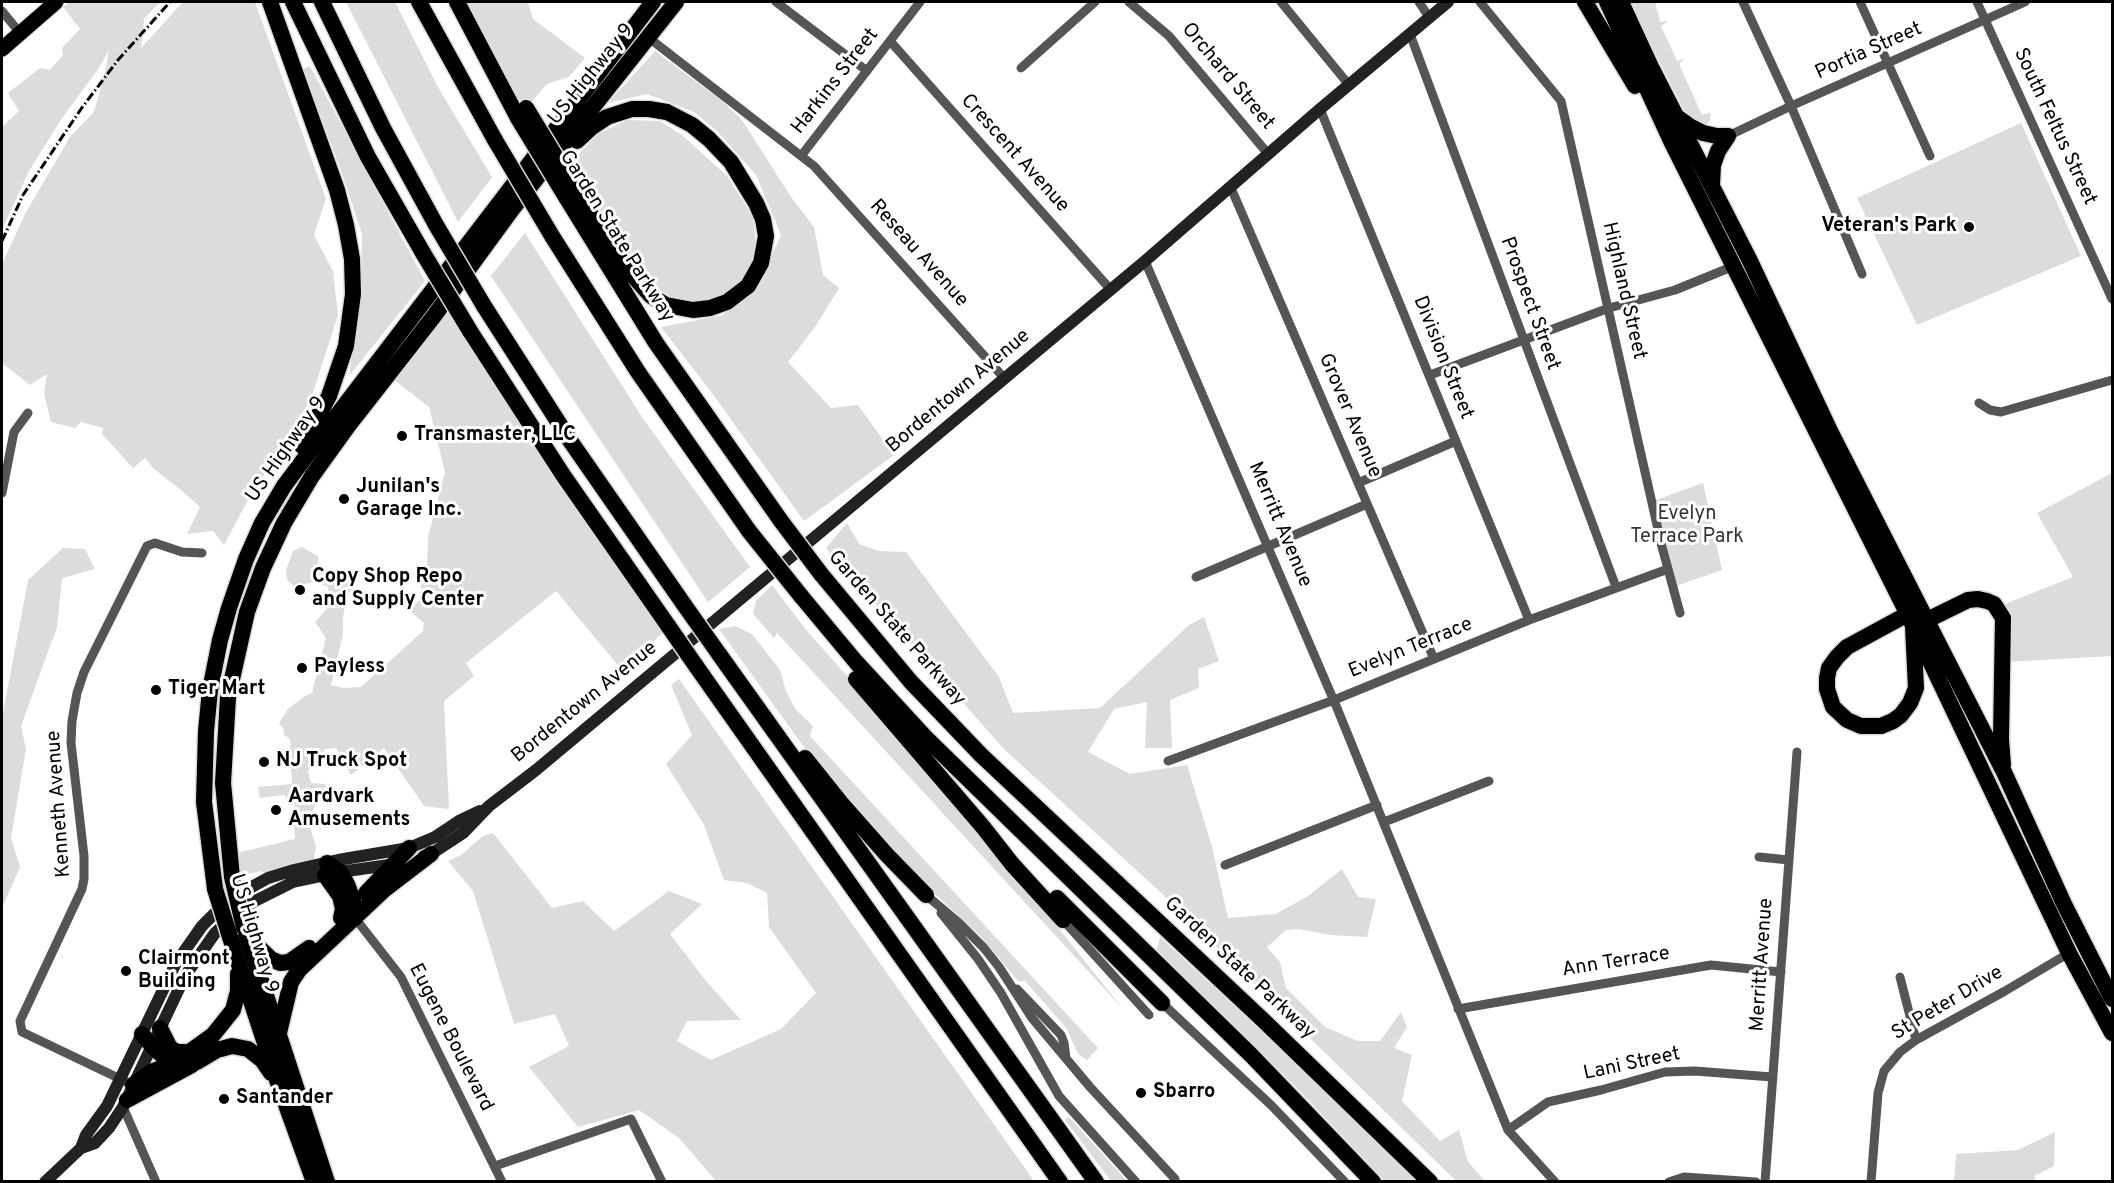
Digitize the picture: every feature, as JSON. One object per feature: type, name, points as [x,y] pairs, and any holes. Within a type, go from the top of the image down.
[{"type":"highway","points":[[270,2],[337,190],[349,242],[353,277],[349,329],[335,380],[284,486]]},
{"type":"highway","points":[[293,2],[368,157],[470,331],[563,475],[1060,1182]]},
{"type":"highway","points":[[322,2],[373,108],[436,225],[552,414],[685,606],[1096,1182]]},
{"type":"highway","points":[[419,2],[495,140],[552,236],[638,372],[749,531],[801,596],[864,671],[933,745],[1227,1031],[1373,1182]]},
{"type":"highway","points":[[457,2],[488,59],[522,113],[570,192],[633,276],[651,296],[666,305],[693,310],[719,306],[741,292],[753,278],[761,263],[766,236],[763,219],[751,191],[731,162],[704,135],[683,120],[667,112],[641,109],[615,114],[599,122],[584,134],[570,149],[521,216],[470,268]]},
{"type":"highway","name":"US Highway 9","points":[[327,1182],[278,1034],[240,933],[215,889],[204,792],[206,731],[213,672],[224,624],[246,560],[262,523],[284,486],[653,2]]},
{"type":"highway","name":"US Highway 9","points":[[314,1182],[277,1080],[239,962],[240,933],[223,783],[226,717],[236,652],[249,606],[263,568],[284,523],[312,476],[528,189],[676,2]]},
{"type":"highway","points":[[1585,2],[1649,112],[1671,141]]},
{"type":"highway","points":[[1606,2],[1671,141],[1734,266],[1917,617],[2004,772],[2064,904],[2112,999]]},
{"type":"highway","points":[[1621,2],[1712,189],[1750,261],[1917,617],[2069,953],[2112,1033]]},
{"type":"highway","points":[[1676,116],[1703,133],[1728,136]]},
{"type":"highway","points":[[1712,189],[1713,165],[1728,136]]},
{"type":"highway","name":"Garden State Parkway","points":[[570,192],[650,333],[733,455],[821,574],[903,673],[981,755],[1249,1007],[1430,1182]]},
{"type":"highway","points":[[801,596],[839,658],[983,826],[1012,864],[1063,920]]},
{"type":"highway","points":[[1917,617],[1916,688],[1910,703],[1901,715],[1881,726],[1870,727],[1853,723],[1839,714],[1829,698],[1827,678],[1829,668],[1847,647],[1917,617],[1968,600],[1978,599],[1994,604],[2003,618],[2001,739],[2004,772]]},
{"type":"highway","points":[[757,707],[801,753],[856,820],[926,895]]},
{"type":"highway","points":[[983,826],[1162,1003]]},
{"type":"highway","points":[[278,1034],[291,982],[299,970],[409,848]]},
{"type":"highway","points":[[240,933],[271,959],[280,963],[289,962],[300,956],[350,914],[431,854]]},
{"type":"highway","points":[[330,870],[343,909],[350,914]]},
{"type":"highway","points":[[126,1092],[195,1056],[233,1010],[238,991],[239,962]]},
{"type":"highway","points":[[160,1028],[170,1048],[195,1056]]},
{"type":"highway","points":[[147,1040],[174,1063]]},
{"type":"highway","points":[[126,1092],[151,1072],[232,1046],[248,1049],[262,1060],[277,1080]]},
{"type":"main road","points":[[2,49],[56,2]]},
{"type":"street","points":[[776,2],[867,71]]},
{"type":"street","name":"Harkins Street","points":[[801,156],[921,2]]},
{"type":"street","points":[[1021,68],[1095,2]]},
{"type":"street","name":"Orchard Street","points":[[1129,2],[1169,36],[1269,155]]},
{"type":"street","points":[[1281,2],[1349,84]]},
{"type":"street","points":[[1419,2],[1429,17]]},
{"type":"street","name":"Bordentown Avenue","points":[[45,1182],[81,1148],[95,1143],[108,1128],[126,1092],[176,963],[201,926],[228,900],[268,878],[394,864],[431,854],[463,833],[489,806],[536,770],[1005,379],[1448,2]]},
{"type":"street","name":"Highland Street","points":[[1480,2],[1561,101],[1680,613]]},
{"type":"street","points":[[1743,2],[1791,106],[1862,274]]},
{"type":"street","points":[[1860,2],[1930,156]]},
{"type":"street","name":"South Feltus Street","points":[[1977,2],[2112,299]]},
{"type":"street","name":"Portia Street","points":[[1728,136],[2025,2]]},
{"type":"street","points":[[2,11],[20,33]]},
{"type":"street","name":"Prospect Street","points":[[1410,34],[1616,587]]},
{"type":"street","name":"Reseau Avenue","points":[[649,38],[814,166],[1005,379]]},
{"type":"street","name":"Crescent Avenue","points":[[890,41],[1111,290]]},
{"type":"street","name":"Division Street","points":[[1320,110],[1529,620]]},
{"type":"street","name":"Grover Avenue","points":[[1231,188],[1434,659]]},
{"type":"street","name":"Merritt Avenue","points":[[1145,261],[1269,545],[1384,822]]},
{"type":"street","points":[[1430,375],[1609,308],[1675,290],[1734,266]]},
{"type":"street","points":[[1979,403],[1990,410],[2001,412],[2112,380]]},
{"type":"street","points":[[2,493],[14,432],[28,413]]},
{"type":"street","points":[[1358,483],[1456,441]]},
{"type":"street","points":[[1196,577],[1367,504]]},
{"type":"street","name":"Kenneth Avenue","points":[[126,1092],[22,1032],[20,1021],[82,888],[84,879],[84,855],[71,733],[77,693],[84,672],[147,546],[155,543],[182,552],[202,553]]},
{"type":"street","name":"Evelyn Terrace","points":[[1168,761],[1334,700],[1529,620],[1668,569]]},
{"type":"street","name":"Merritt Avenue","points":[[1765,1182],[1797,752]]},
{"type":"street","points":[[1489,781],[1384,822],[1508,1130],[1555,1182]]},
{"type":"street","points":[[1225,865],[1377,805]]},
{"type":"street","name":"Bordentown Avenue","points":[[147,1040],[160,1028],[185,976],[214,933],[234,915],[255,901],[293,882],[409,848],[435,837],[459,821],[489,806]]},
{"type":"street","points":[[1759,857],[1789,860]]},
{"type":"street","points":[[926,895],[975,938],[1008,981],[1061,1035],[1066,1058],[1175,1179]]},
{"type":"street","points":[[926,895],[989,975],[1059,1096],[1136,1182]]},
{"type":"street","name":"Eugene Boulevard","points":[[350,914],[401,977],[502,1182]]},
{"type":"street","points":[[1063,920],[1149,1015]]},
{"type":"street","name":"St Peter Drive","points":[[1871,1182],[1878,1093],[1884,1071],[1900,1052],[1916,1040],[2069,953]]},
{"type":"street","name":"Ann Terrace","points":[[1458,1009],[1711,965],[1781,972]]},
{"type":"street","points":[[1900,977],[1916,1040]]},
{"type":"street","points":[[1162,1003],[1272,1106],[1345,1182]]},
{"type":"street","name":"Lani Street","points":[[1508,1130],[1548,1102],[1665,1072],[1695,1071],[1772,1077]]},
{"type":"street","points":[[126,1092],[156,1182]]},
{"type":"street","name":"Bordentown Avenue","points":[[81,1148],[86,1135],[107,1106],[126,1092]]},
{"type":"street","points":[[495,1166],[631,1119],[662,1182]]},
{"type":"street","points":[[1669,1182],[1684,1177],[1756,1182]]},
{"type":"green space","points":[[70,2],[160,2],[144,19],[141,48],[183,2],[255,2],[326,199],[314,235],[333,271],[338,315],[310,402],[248,500],[224,545],[213,531],[187,534],[200,507],[153,468],[145,458],[133,468],[102,434],[103,428],[81,422],[75,428],[51,422],[44,393],[47,374],[30,385],[2,363],[2,264],[25,214],[70,137],[94,112],[105,72],[109,50],[29,171],[2,230],[2,127],[19,111],[8,93],[40,68],[50,70],[63,55],[62,48],[80,29],[63,7]]},
{"type":"green space","points":[[346,2],[395,2],[439,89],[492,177],[458,222]]},
{"type":"green space","points":[[457,2],[528,2],[533,19],[585,58],[569,77],[547,84],[526,108],[488,59]]},
{"type":"green space","points":[[1629,2],[1655,2],[1660,22],[1668,21],[1661,26],[1677,61],[1685,59],[1679,64],[1702,115],[1711,114],[1707,124],[1703,125],[1690,118],[1685,112]]},
{"type":"green space","points":[[655,51],[721,100],[742,120],[791,197],[814,227],[823,275],[839,288],[815,327],[788,362],[831,408],[858,405],[894,455],[804,521],[712,393],[661,327],[723,315],[758,285],[781,235],[756,175],[717,131],[694,112],[647,94],[608,103]]},
{"type":"green space","points":[[310,66],[425,281],[349,376],[361,299],[362,234],[303,69]]},
{"type":"green space","points":[[627,120],[660,121],[682,135],[727,176],[753,217],[757,255],[738,288],[706,302],[681,303],[647,282],[622,255],[573,160],[598,134]]},
{"type":"green space","name":"Veteran's Park","points":[[2021,123],[2081,256],[1917,325],[1857,198]]},
{"type":"green space","points":[[525,233],[644,420],[750,567],[708,602],[491,276]]},
{"type":"green space","points":[[449,295],[669,627],[622,670],[556,591],[466,663],[474,676],[444,701],[449,809],[424,806],[384,748],[351,775],[336,748],[326,749],[317,757],[308,772],[311,783],[325,784],[328,794],[322,801],[316,802],[309,824],[316,846],[313,866],[268,878],[262,871],[232,877],[229,855],[295,839],[294,800],[286,800],[285,795],[260,798],[258,787],[292,784],[290,739],[284,735],[279,723],[288,709],[312,693],[326,638],[315,622],[331,604],[331,596],[327,586],[314,582],[294,586],[287,580],[286,570],[293,551],[302,547],[319,557],[317,568],[325,579],[357,581],[346,598],[343,634],[331,685],[344,688],[361,687],[423,631],[424,623],[410,611],[421,598],[421,584],[427,567],[428,537],[445,472],[429,407],[388,375]]},
{"type":"green space","points":[[2112,473],[2112,656],[2005,662],[1997,607],[2073,577],[2037,513]]},
{"type":"green space","name":"Evelyn Terrace Park","points":[[1703,483],[1722,570],[1676,586],[1656,500]]},
{"type":"green space","points":[[847,523],[859,544],[880,551],[906,552],[999,677],[1013,713],[1100,708],[1189,625],[1204,617],[1219,661],[1198,669],[1199,688],[1170,700],[1172,748],[1145,748],[1147,702],[1114,709],[1088,752],[1130,774],[1187,765],[1212,847],[1228,918],[1276,914],[1308,896],[1342,869],[1358,897],[1376,899],[1367,937],[1331,935],[1298,929],[1286,930],[1267,947],[1280,962],[1286,988],[1325,1027],[1358,1041],[1380,1041],[1401,1012],[1407,1027],[1394,1048],[1412,1055],[1402,1101],[1440,1141],[1459,1130],[1468,1162],[1485,1181],[1456,1181],[1170,901],[1004,749],[826,548]]},
{"type":"green space","points":[[63,548],[85,549],[95,569],[62,578],[57,627],[21,726],[26,749],[11,838],[20,867],[2,908],[2,718],[28,580]]},
{"type":"green space","points":[[772,585],[807,631],[947,788],[1123,1009],[777,633],[774,638],[753,614],[756,601]]},
{"type":"green space","points":[[735,626],[752,634],[780,670],[786,691],[796,710],[813,726],[810,736],[1098,1048],[1087,1060],[1078,1054],[1067,1029],[1025,981],[1018,981],[981,937],[878,835],[804,747],[719,629]]},
{"type":"green space","points":[[679,679],[1034,1181],[716,1181],[679,1138],[639,1110],[578,1127],[529,1067],[569,1046],[555,1014],[514,1024],[473,891],[448,861],[461,855],[483,836],[493,833],[552,908],[583,901],[614,931],[669,891],[702,904],[670,934],[706,981],[741,1020],[687,1021],[677,1041],[711,1060],[781,1029],[816,993],[769,927],[767,893],[747,883],[724,880],[704,825],[666,764],[692,735],[671,685]]},
{"type":"green space","points":[[1160,937],[1338,1103],[1416,1181],[1385,1181],[1294,1085],[1157,950]]},
{"type":"green space","points":[[1069,1117],[1127,1181],[1111,1181],[1065,1120]]},
{"type":"green space","points":[[2055,1132],[2054,1166],[2034,1176],[2036,1181],[1954,1181],[1956,1154],[2018,1150]]},
{"type":"railway","points":[[2,241],[23,195],[81,109],[118,60],[170,2]]},
{"type":"place","name":"Veteran's Park","points":[[1969,227]]},
{"type":"place","name":"Transmaster, LLC","points":[[402,436]]},
{"type":"place","name":"Junilan's Garage Inc.","points":[[344,499]]},
{"type":"place","name":"Copy Shop Repo and Supply Center","points":[[300,590]]},
{"type":"place","name":"Payless","points":[[302,668]]},
{"type":"place","name":"Tiger Mart","points":[[156,690]]},
{"type":"place","name":"NJ Truck Spot","points":[[264,762]]},
{"type":"place","name":"Aardvark Amusements","points":[[276,810]]},
{"type":"place","name":"Clairmont Building","points":[[126,971]]},
{"type":"place","name":"Sbarro","points":[[1141,1093]]},
{"type":"place","name":"Santander","points":[[224,1099]]}]
